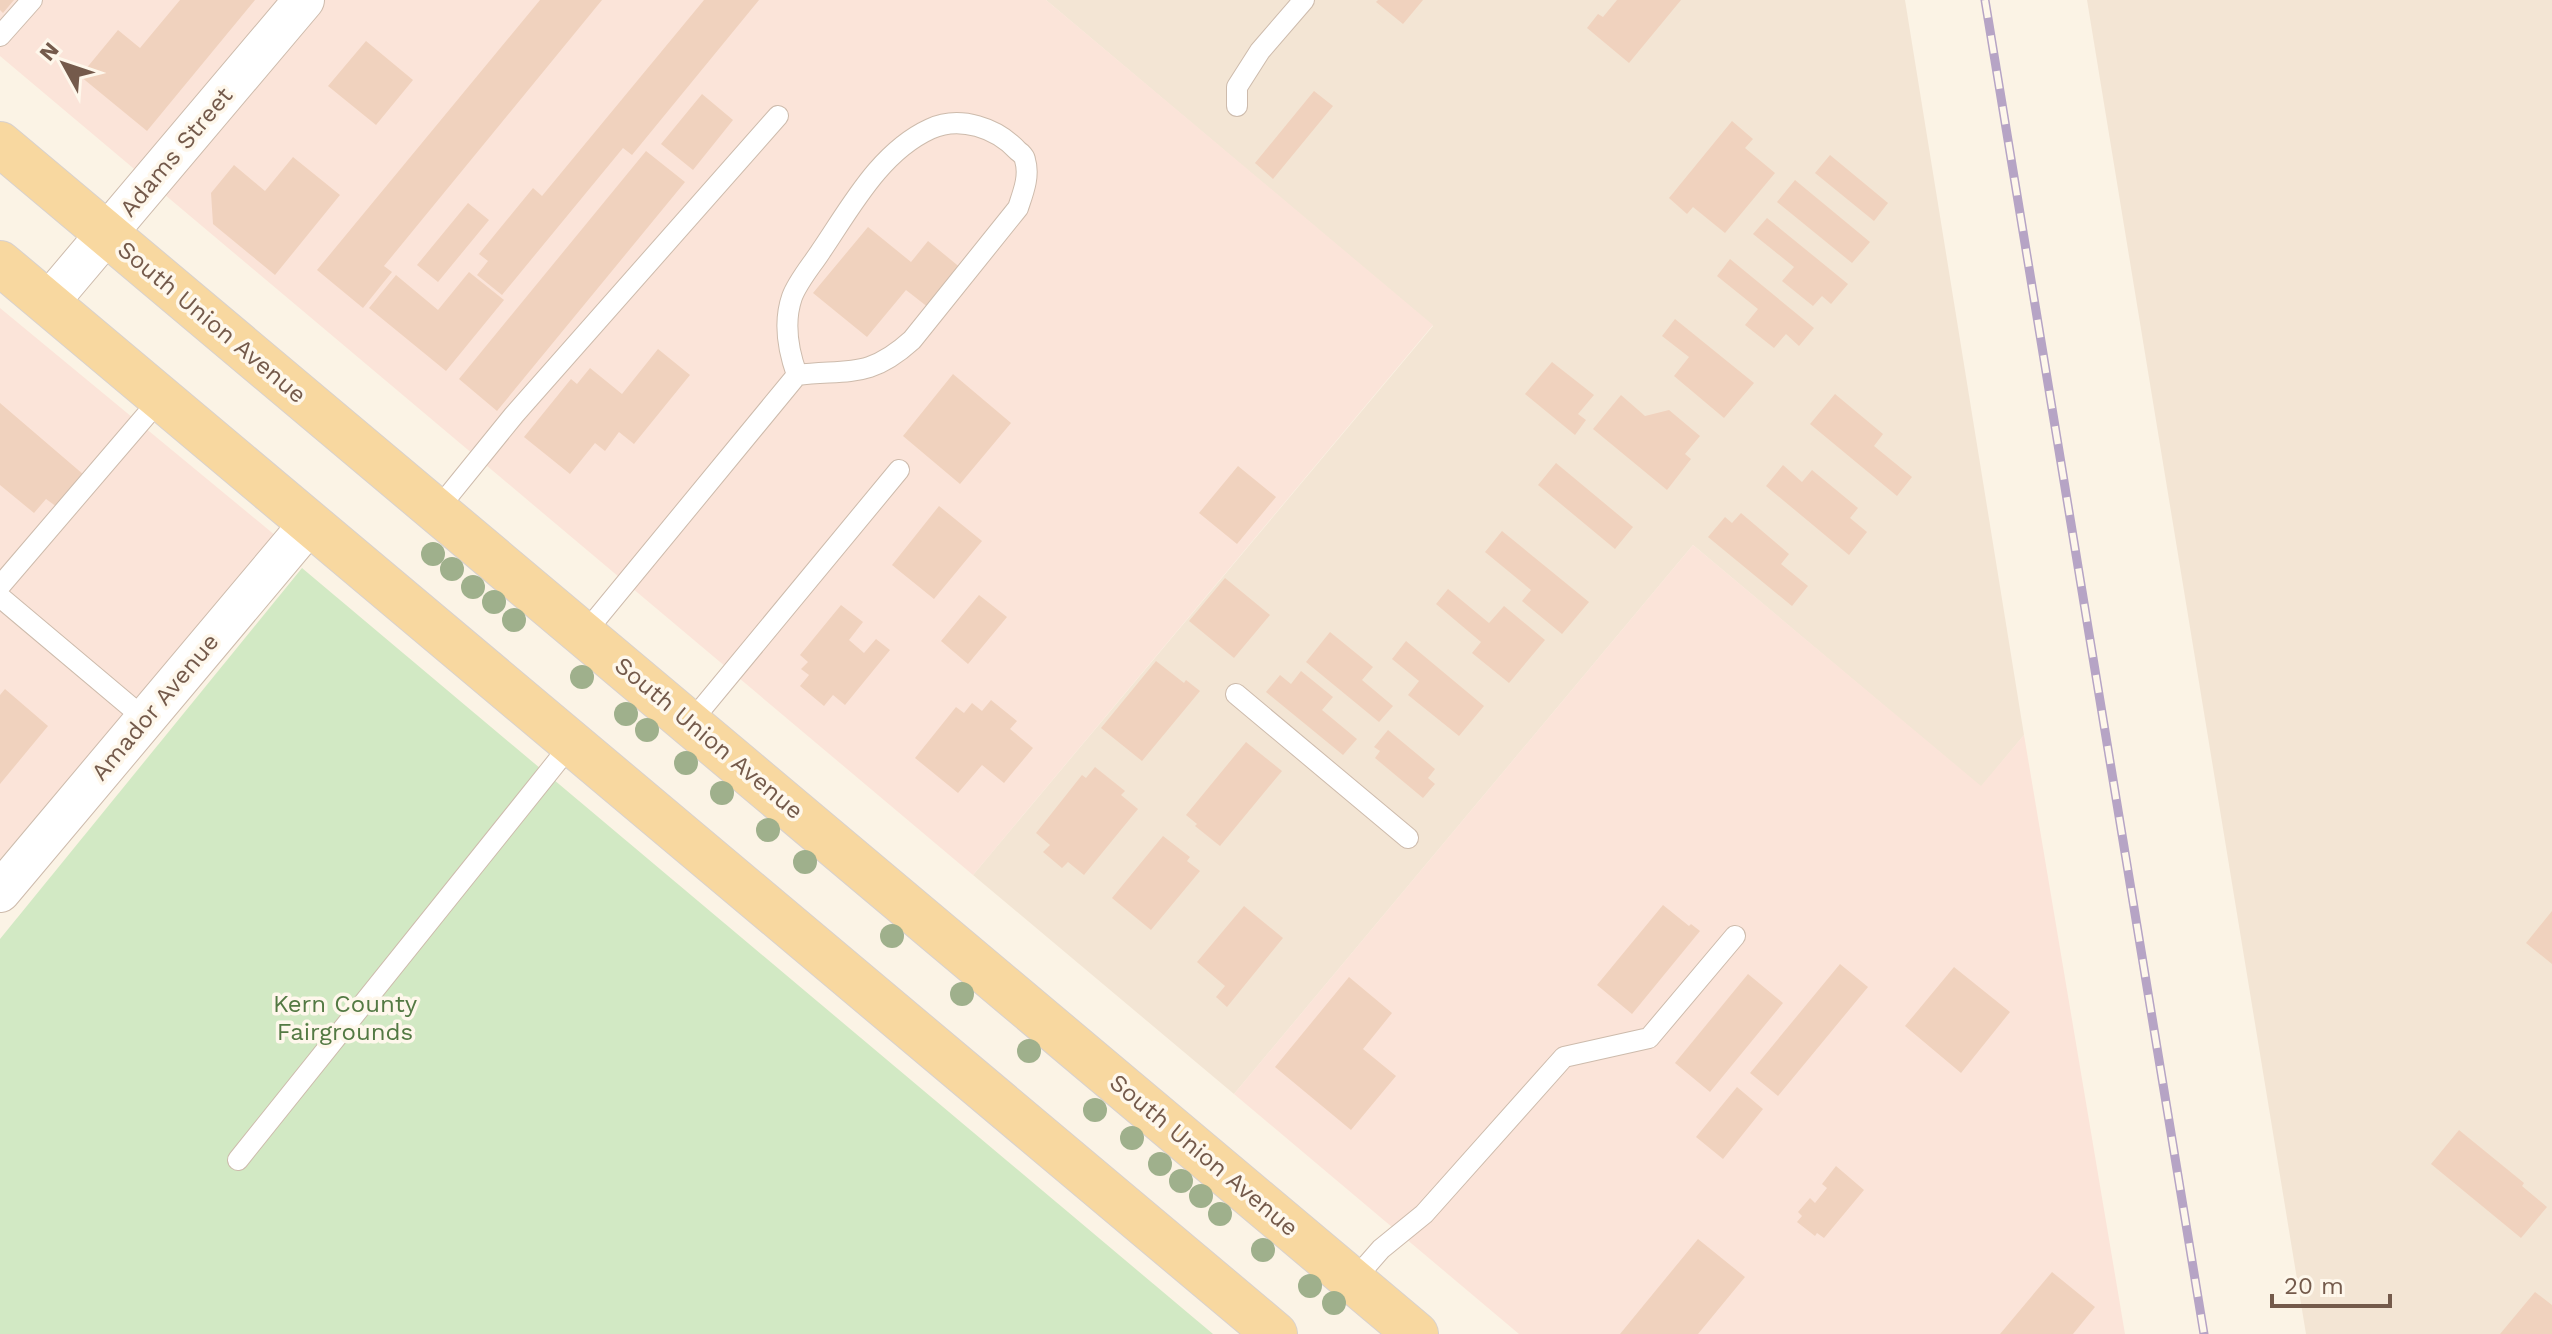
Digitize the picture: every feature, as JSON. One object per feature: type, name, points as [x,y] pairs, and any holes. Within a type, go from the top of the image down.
[{"type":"main road","name":"South Union Avenue","points":[[0,144],[1416,1334]]},
{"type":"main road","points":[[0,263],[1275,1334]]},
{"type":"street","name":"Adams Street","points":[[48,303],[304,0]]},
{"type":"street","name":"Amador Avenue","points":[[0,892],[310,523]]},
{"type":"lane","points":[[0,36],[32,0]]},
{"type":"lane","points":[[1237,106],[1237,87],[1260,51],[1304,0]]},
{"type":"lane","points":[[437,510],[514,415],[778,116]]},
{"type":"lane","points":[[584,634],[797,375],[866,370],[897,353],[912,340],[1018,208],[1027,183],[1025,159],[1012,144],[992,129],[962,123],[932,127],[903,146],[867,182],[792,297],[787,327],[789,353],[797,375]]},
{"type":"lane","points":[[0,586],[161,398]]},
{"type":"lane","points":[[690,723],[899,470]]},
{"type":"lane","points":[[0,597],[145,719]]},
{"type":"lane","points":[[1236,694],[1408,838]]},
{"type":"lane","points":[[238,1160],[572,743]]},
{"type":"lane","points":[[1353,1281],[1381,1249],[1424,1214],[1564,1057],[1649,1038],[1735,936]]},
{"type":"shaded area","points":[[0,0],[1046,0],[1433,325],[973,875],[0,56]]},
{"type":"shaded area","points":[[1046,0],[1905,0],[2024,735],[1981,787],[1693,545],[1234,1094],[973,875],[1433,326]]},
{"type":"shaded area","points":[[2087,0],[2552,0],[2552,1334],[2306,1334]]},
{"type":"shaded area","points":[[0,308],[276,536],[0,859]]},
{"type":"shaded area","points":[[1693,545],[1981,786],[2024,735],[2125,1334],[1519,1334],[1234,1094]]},
{"type":"green space","name":"Kern County Fairgrounds","points":[[302,568],[1213,1334],[0,1334],[0,939]]},
{"type":"building","points":[[0,0],[14,0],[3,13]]},
{"type":"building","points":[[180,0],[255,0],[147,131],[80,76],[118,30],[140,48]]},
{"type":"building","points":[[540,0],[602,0],[384,266],[392,272],[363,308],[317,270]]},
{"type":"building","points":[[704,0],[759,0],[632,155],[623,148],[502,295],[477,275],[488,261],[479,254],[533,188],[542,196]]},
{"type":"building","points":[[1423,0],[1403,24],[1376,2]]},
{"type":"building","points":[[1617,0],[1681,0],[1629,63],[1587,28],[1598,14],[1603,17]]},
{"type":"building","points":[[366,41],[413,80],[376,125],[328,86]]},
{"type":"building","points":[[1314,91],[1333,106],[1273,179],[1255,163]]},
{"type":"building","points":[[702,94],[733,120],[693,170],[661,144]]},
{"type":"building","points":[[1732,121],[1753,139],[1745,148],[1775,173],[1725,233],[1693,207],[1687,214],[1669,198]]},
{"type":"building","points":[[646,151],[685,182],[497,411],[459,379]]},
{"type":"building","points":[[1830,155],[1888,203],[1874,221],[1815,173]]},
{"type":"building","points":[[293,157],[340,195],[275,275],[213,224],[211,193],[234,165],[265,191]]},
{"type":"building","points":[[1795,180],[1870,242],[1852,263],[1777,202]]},
{"type":"building","points":[[468,203],[489,220],[438,282],[417,265]]},
{"type":"building","points":[[1767,218],[1848,284],[1831,304],[1822,296],[1813,306],[1782,281],[1794,267],[1753,234]]},
{"type":"building","points":[[868,227],[911,262],[928,241],[962,269],[929,308],[906,290],[867,337],[813,293]]},
{"type":"building","points":[[1730,259],[1814,328],[1799,346],[1786,334],[1774,348],[1745,325],[1758,309],[1717,276]]},
{"type":"building","points":[[469,272],[504,300],[446,371],[369,308],[396,275],[438,310]]},
{"type":"building","points":[[1675,319],[1754,383],[1724,418],[1674,376],[1689,357],[1662,336]]},
{"type":"building","points":[[658,349],[690,375],[634,444],[619,432],[605,451],[595,443],[570,474],[524,437],[571,379],[577,384],[590,368],[622,394]]},
{"type":"building","points":[[1552,362],[1594,395],[1578,414],[1586,420],[1575,435],[1525,394]]},
{"type":"building","points":[[953,374],[1011,423],[960,484],[903,436]]},
{"type":"building","points":[[1835,394],[1883,434],[1874,446],[1912,477],[1897,496],[1810,424]]},
{"type":"building","points":[[1621,395],[1645,416],[1669,410],[1700,436],[1685,454],[1691,459],[1667,490],[1593,429]]},
{"type":"building","points":[[0,403],[84,475],[57,507],[46,499],[34,513],[0,485]]},
{"type":"building","points":[[1556,463],[1633,527],[1615,549],[1538,485]]},
{"type":"building","points":[[1783,465],[1802,482],[1812,470],[1858,508],[1850,518],[1867,532],[1849,555],[1766,486]]},
{"type":"building","points":[[1238,466],[1276,497],[1237,544],[1199,513]]},
{"type":"building","points":[[939,506],[982,541],[934,599],[892,565]]},
{"type":"building","points":[[1741,513],[1789,554],[1781,564],[1808,586],[1792,606],[1708,537],[1725,517],[1732,523]]},
{"type":"building","points":[[1502,531],[1589,602],[1562,634],[1522,601],[1531,590],[1485,552]]},
{"type":"building","points":[[1225,578],[1270,615],[1234,658],[1189,621]]},
{"type":"building","points":[[1448,589],[1489,623],[1504,606],[1545,640],[1509,683],[1472,653],[1481,642],[1436,604]]},
{"type":"building","points":[[979,595],[1007,617],[968,664],[941,641]]},
{"type":"building","points":[[841,605],[863,622],[849,640],[864,653],[876,639],[890,650],[845,705],[833,695],[824,706],[800,686],[809,675],[801,669],[808,662],[800,655]]},
{"type":"building","points":[[1330,632],[1373,667],[1362,680],[1393,706],[1379,722],[1306,662]]},
{"type":"building","points":[[1406,641],[1484,706],[1459,736],[1408,695],[1419,681],[1392,659]]},
{"type":"building","points":[[1156,661],[1184,683],[1186,680],[1200,691],[1142,761],[1101,728]]},
{"type":"building","points":[[1301,671],[1333,697],[1322,710],[1357,739],[1343,755],[1266,692],[1280,675],[1291,684]]},
{"type":"building","points":[[5,689],[48,726],[0,784],[0,695]]},
{"type":"building","points":[[991,700],[1017,721],[1010,729],[1033,748],[1004,783],[982,765],[958,793],[915,758],[956,707],[964,713],[972,703],[982,711]]},
{"type":"building","points":[[1388,730],[1435,769],[1428,778],[1435,784],[1423,798],[1375,758],[1380,751],[1374,747]]},
{"type":"building","points":[[1246,742],[1282,771],[1220,846],[1186,815]]},
{"type":"building","points":[[1095,767],[1125,791],[1121,795],[1138,809],[1084,875],[1068,862],[1062,868],[1043,852],[1050,845],[1036,833],[1082,775],[1086,778]]},
{"type":"building","points":[[1163,836],[1190,857],[1187,861],[1200,871],[1151,930],[1112,898]]},
{"type":"building","points":[[1663,905],[1700,931],[1632,1014],[1597,985]]},
{"type":"building","points":[[1244,906],[1283,938],[1227,1007],[1216,997],[1225,986],[1197,962]]},
{"type":"building","points":[[2552,911],[2552,964],[2526,943]]},
{"type":"building","points":[[1840,964],[1868,987],[1778,1096],[1750,1073]]},
{"type":"building","points":[[1954,967],[2010,1012],[1961,1073],[1905,1026]]},
{"type":"building","points":[[1748,974],[1783,1003],[1710,1092],[1675,1063]]},
{"type":"building","points":[[1349,977],[1392,1013],[1363,1049],[1396,1076],[1351,1130],[1275,1067]]},
{"type":"building","points":[[1737,1087],[1763,1109],[1723,1159],[1696,1137]]},
{"type":"building","points":[[2459,1130],[2524,1183],[2522,1186],[2547,1207],[2521,1238],[2431,1164]]},
{"type":"building","points":[[1836,1166],[1864,1190],[1824,1238],[1817,1233],[1815,1236],[1797,1222],[1802,1216],[1798,1212],[1810,1198],[1815,1203],[1827,1188],[1822,1184]]},
{"type":"building","points":[[1698,1239],[1745,1277],[1698,1334],[1620,1334]]},
{"type":"building","points":[[2052,1272],[2095,1307],[2073,1334],[2000,1334]]},
{"type":"building","points":[[2535,1292],[2552,1305],[2552,1334],[2500,1334]]},
{"type":"railway","points":[[1985,0],[2204,1334]]}]
